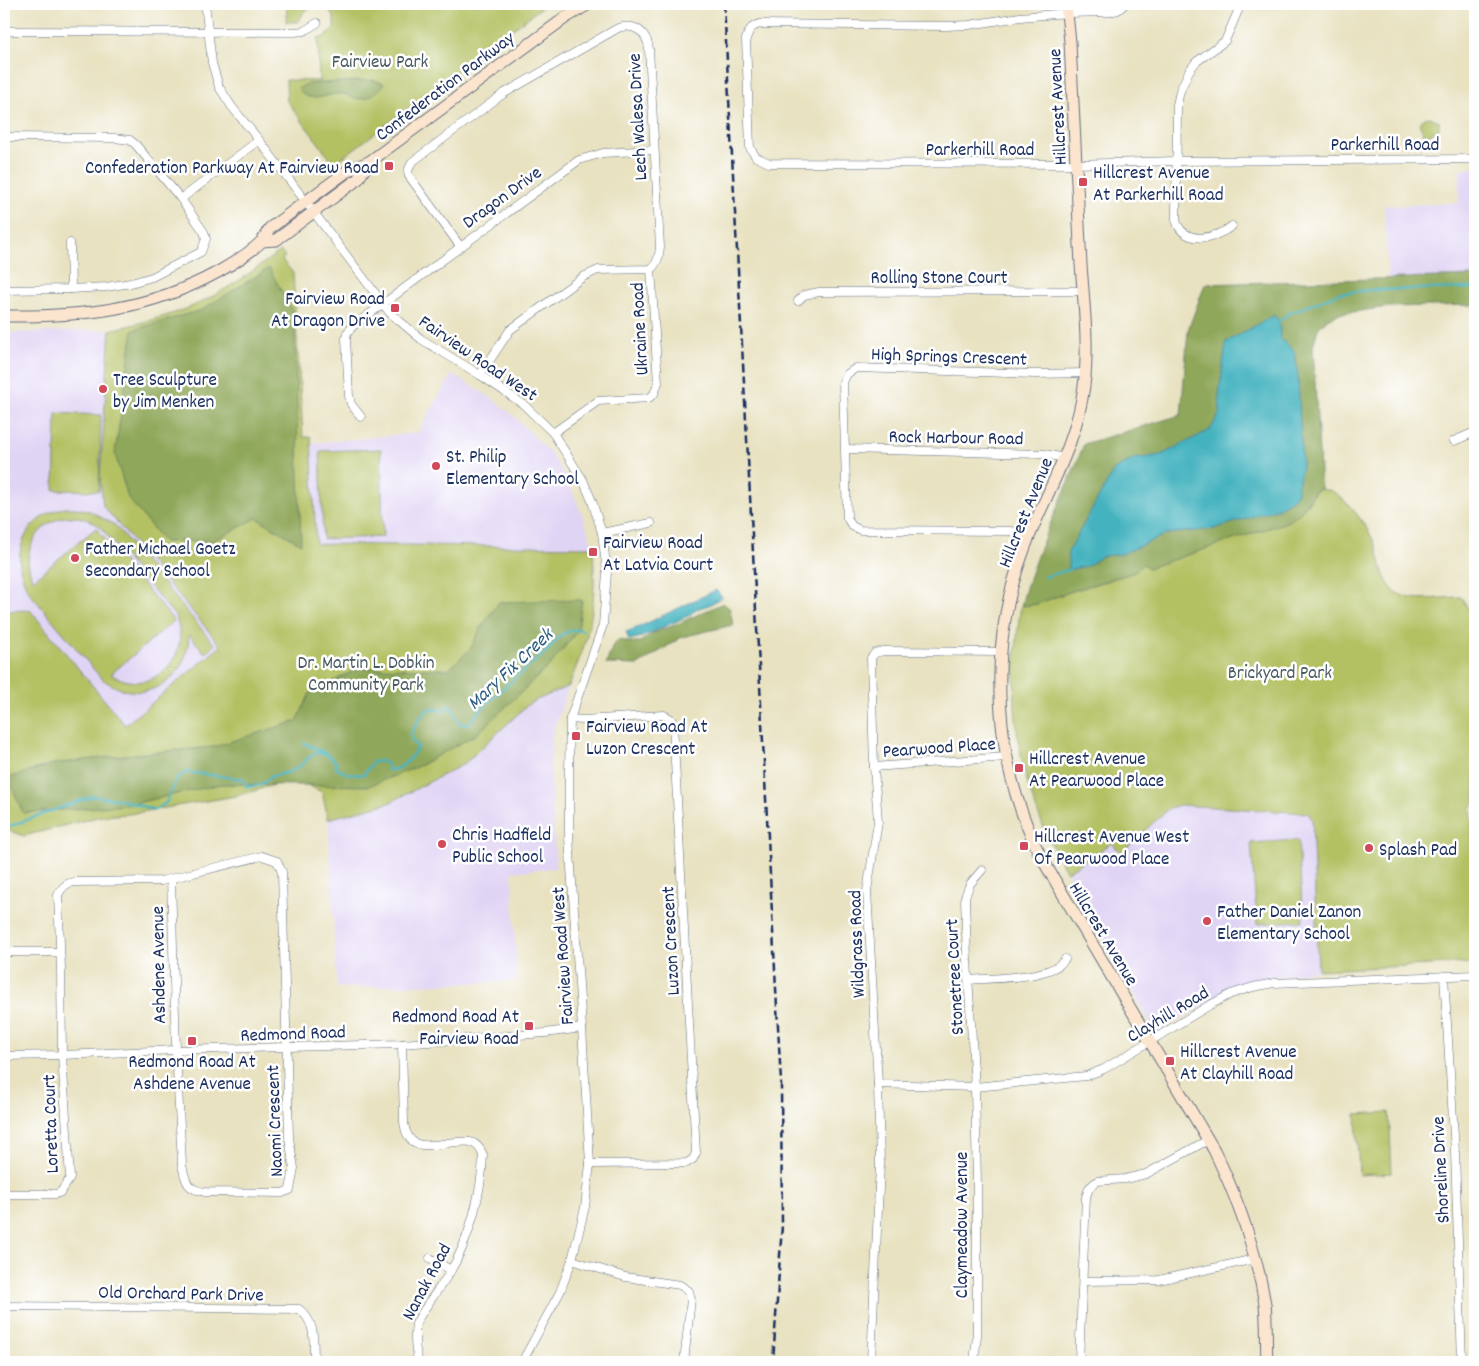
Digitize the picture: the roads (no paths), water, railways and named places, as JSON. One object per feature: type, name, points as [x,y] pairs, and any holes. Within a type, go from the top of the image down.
[{"type":"street","name":"Fairview Road West","points":[[205,4],[212,62],[220,87],[232,107],[390,313],[421,339],[523,404],[553,433],[582,480],[592,501],[602,533],[606,572],[602,625],[570,719],[569,838],[590,1164],[585,1206],[572,1260],[560,1292],[522,1362]]},
{"type":"street","name":"Confederation Parkway","points":[[4,316],[84,314],[121,308],[160,297],[197,283],[222,270],[262,241],[270,228],[350,168],[369,162],[538,37],[589,4]]},
{"type":"street","points":[[1066,8],[1109,12],[1118,10],[1125,4]]},
{"type":"street","points":[[1232,226],[1217,235],[1197,237],[1186,235],[1180,230],[1176,220],[1177,105],[1182,86],[1189,71],[1196,62],[1226,42],[1241,4]]},
{"type":"street","name":"Parkerhill Road","points":[[1066,8],[1020,18],[969,25],[760,24],[753,26],[746,39],[750,148],[756,157],[769,163],[1076,164],[1176,161],[1475,159]]},
{"type":"street","name":"Hillcrest Avenue","points":[[1066,8],[1083,291],[1085,373],[1077,421],[1065,458],[1029,537],[1012,588],[1001,652],[1001,706],[1006,757],[1020,807],[1041,857],[1208,1140],[1227,1176],[1243,1217],[1265,1306],[1267,1362]]},
{"type":"street","points":[[4,32],[294,32],[304,31],[317,23]]},
{"type":"street","name":"Lech Walesa Drive","points":[[460,246],[409,176],[408,171],[412,162],[503,94],[618,28],[632,26],[639,29],[648,42],[660,247],[658,259],[652,270]]},
{"type":"street","points":[[4,137],[114,138],[130,140],[182,199],[204,232],[206,239],[201,252],[152,277],[131,283],[71,289],[4,290]]},
{"type":"street","points":[[182,199],[259,140]]},
{"type":"street","name":"Dragon Drive","points":[[361,417],[351,404],[349,396],[347,333],[353,326],[381,303],[579,160],[602,153],[654,150]]},
{"type":"street","name":"Confederation Parkway","points":[[262,241],[276,240],[358,179],[369,162]]},
{"type":"street","points":[[70,243],[71,289]]},
{"type":"street","points":[[480,375],[510,330],[582,276],[598,270],[652,270]]},
{"type":"street","name":"Ukraine Road","points":[[553,433],[598,401],[649,398],[654,394],[658,383],[652,270]]},
{"type":"street","name":"Rolling Stone Court","points":[[798,301],[804,296],[819,292],[992,293],[1083,291]]},
{"type":"street","name":"High Springs Crescent","points":[[1029,537],[1005,531],[858,529],[850,524],[847,518],[846,449],[842,386],[846,374],[856,368],[1036,374],[1085,373]]},
{"type":"street","points":[[1454,441],[1475,432]]},
{"type":"street","name":"Rock Harbour Road","points":[[846,449],[1044,454],[1065,458]]},
{"type":"street","points":[[602,533],[651,523]]},
{"type":"street","name":"Wildgrass Road","points":[[871,1362],[880,1164],[878,1084],[867,891],[878,822],[870,663],[875,654],[883,650],[1001,652]]},
{"type":"street","name":"Luzon Crescent","points":[[570,719],[584,720],[664,715],[671,719],[673,724],[696,1153],[693,1159],[687,1163],[590,1164]]},
{"type":"street","name":"Pearwood Place","points":[[874,767],[1006,757]]},
{"type":"street","points":[[171,879],[262,856],[277,861],[282,872],[286,1049]]},
{"type":"street","name":"Stonetree Court","points":[[975,1087],[965,897],[970,884],[982,870]]},
{"type":"street","name":"Loretta Court","points":[[4,1194],[56,1194],[61,1192],[70,1178],[62,1055],[58,895],[61,888],[69,883],[161,881],[171,879]]},
{"type":"street","name":"Ashdene Avenue","points":[[171,879],[176,1050]]},
{"type":"street","points":[[4,952],[60,952]]},
{"type":"street","points":[[969,980],[1044,973],[1058,967],[1065,959]]},
{"type":"street","name":"Clayhill Road","points":[[878,1084],[975,1087],[1086,1076],[1104,1069],[1150,1043],[1210,1005],[1231,994],[1253,987],[1274,983],[1475,975]]},
{"type":"street","name":"Shoreline Drive","points":[[1444,976],[1455,1162],[1462,1362]]},
{"type":"street","name":"Redmond Road","points":[[4,1056],[176,1050],[286,1049],[402,1044],[545,1033],[582,1028]]},
{"type":"street","name":"Nanak Road","points":[[402,1044],[404,1122],[406,1133],[410,1140],[415,1145],[468,1141],[475,1144],[484,1155],[476,1202],[466,1240],[451,1270],[417,1323],[416,1354],[419,1362]]},
{"type":"street","name":"Naomi Crescent","points":[[176,1050],[182,1165],[189,1187],[204,1192],[282,1193],[290,1190],[294,1168],[289,1138],[286,1049]]},
{"type":"street","name":"Claymeadow Avenue","points":[[974,1362],[977,1336],[975,1087]]},
{"type":"street","points":[[1079,1362],[1086,1197],[1089,1188],[1097,1181],[1125,1179],[1146,1174],[1208,1140]]},
{"type":"street","points":[[430,1258],[451,1270]]},
{"type":"street","points":[[572,1260],[625,1278],[673,1283],[689,1291],[691,1299],[684,1362]]},
{"type":"street","points":[[1082,1281],[1159,1280],[1255,1260]]},
{"type":"street","name":"Old Orchard Park Drive","points":[[4,1306],[299,1310],[308,1316],[312,1325],[314,1362]]},
{"type":"water","points":[[1274,315],[1279,322],[1281,339],[1294,351],[1298,376],[1302,466],[1296,496],[1279,508],[1214,529],[1167,534],[1122,554],[1103,556],[1087,566],[1068,570],[1068,552],[1114,470],[1134,459],[1161,455],[1210,430],[1220,413],[1219,395],[1226,342]]},
{"type":"water","points":[[716,590],[722,597],[709,605],[696,609],[690,615],[642,637],[629,640],[626,632]]},
{"type":"waterway","name":"Mary Fix Creek","points":[[1277,323],[1288,314],[1340,293],[1371,290],[1475,288]]},
{"type":"waterway","name":"Mary Fix Creek","points":[[1044,577],[1070,568]]},
{"type":"waterway","name":"Mary Fix Creek","points":[[4,823],[10,826],[93,796],[122,800],[155,810],[166,803],[177,778],[187,772],[243,779],[247,787],[260,785],[272,776],[290,772],[299,767],[314,753],[327,754],[336,762],[336,768],[349,774],[364,774],[373,762],[381,761],[387,764],[388,770],[393,770],[409,760],[418,747],[410,735],[428,709],[444,710],[451,706],[460,724],[468,724],[496,695],[547,651],[561,636],[568,631],[584,631]]},
{"type":"waterway","points":[[304,743],[325,753]]},
{"type":"railway","points":[[724,4],[781,1083],[782,1225],[773,1362]]},
{"type":"place","name":"Confederation Parkway At Fairview Road","points":[[389,166]]},
{"type":"place","name":"Hillcrest Avenue At Parkerhill Road","points":[[1083,182]]},
{"type":"place","name":"Fairview Road At Dragon Drive","points":[[395,308]]},
{"type":"place","name":"Tree Sculpture by Jim Menken","points":[[103,389]]},
{"type":"place","name":"St. Philip Elementary School","points":[[436,466]]},
{"type":"place","name":"Fairview Road At Latvia Court","points":[[593,552]]},
{"type":"place","name":"Father Michael Goetz Secondary School","points":[[75,558]]},
{"type":"place","name":"Fairview Road At Luzon Crescent","points":[[576,736]]},
{"type":"place","name":"Hillcrest Avenue At Pearwood Place","points":[[1019,768]]},
{"type":"place","name":"Chris Hadfield Public School","points":[[442,844]]},
{"type":"place","name":"Hillcrest Avenue West Of Pearwood Place","points":[[1024,846]]},
{"type":"place","name":"Splash Pad","points":[[1369,848]]},
{"type":"place","name":"Father Daniel Zanon Elementary School","points":[[1207,921]]},
{"type":"place","name":"Redmond Road At Fairview Road","points":[[529,1026]]},
{"type":"place","name":"Redmond Road At Ashdene Avenue","points":[[192,1041]]},
{"type":"place","name":"Hillcrest Avenue At Clayhill Road","points":[[1170,1061]]},
{"type":"park label","name":"Fairview Park","points":[[380,60]]},
{"type":"park label","name":"Brickyard Park","points":[[1280,671]]},
{"type":"park label","name":"Dr. Martin L. Dobkin Community Park","points":[[366,672]]}]
